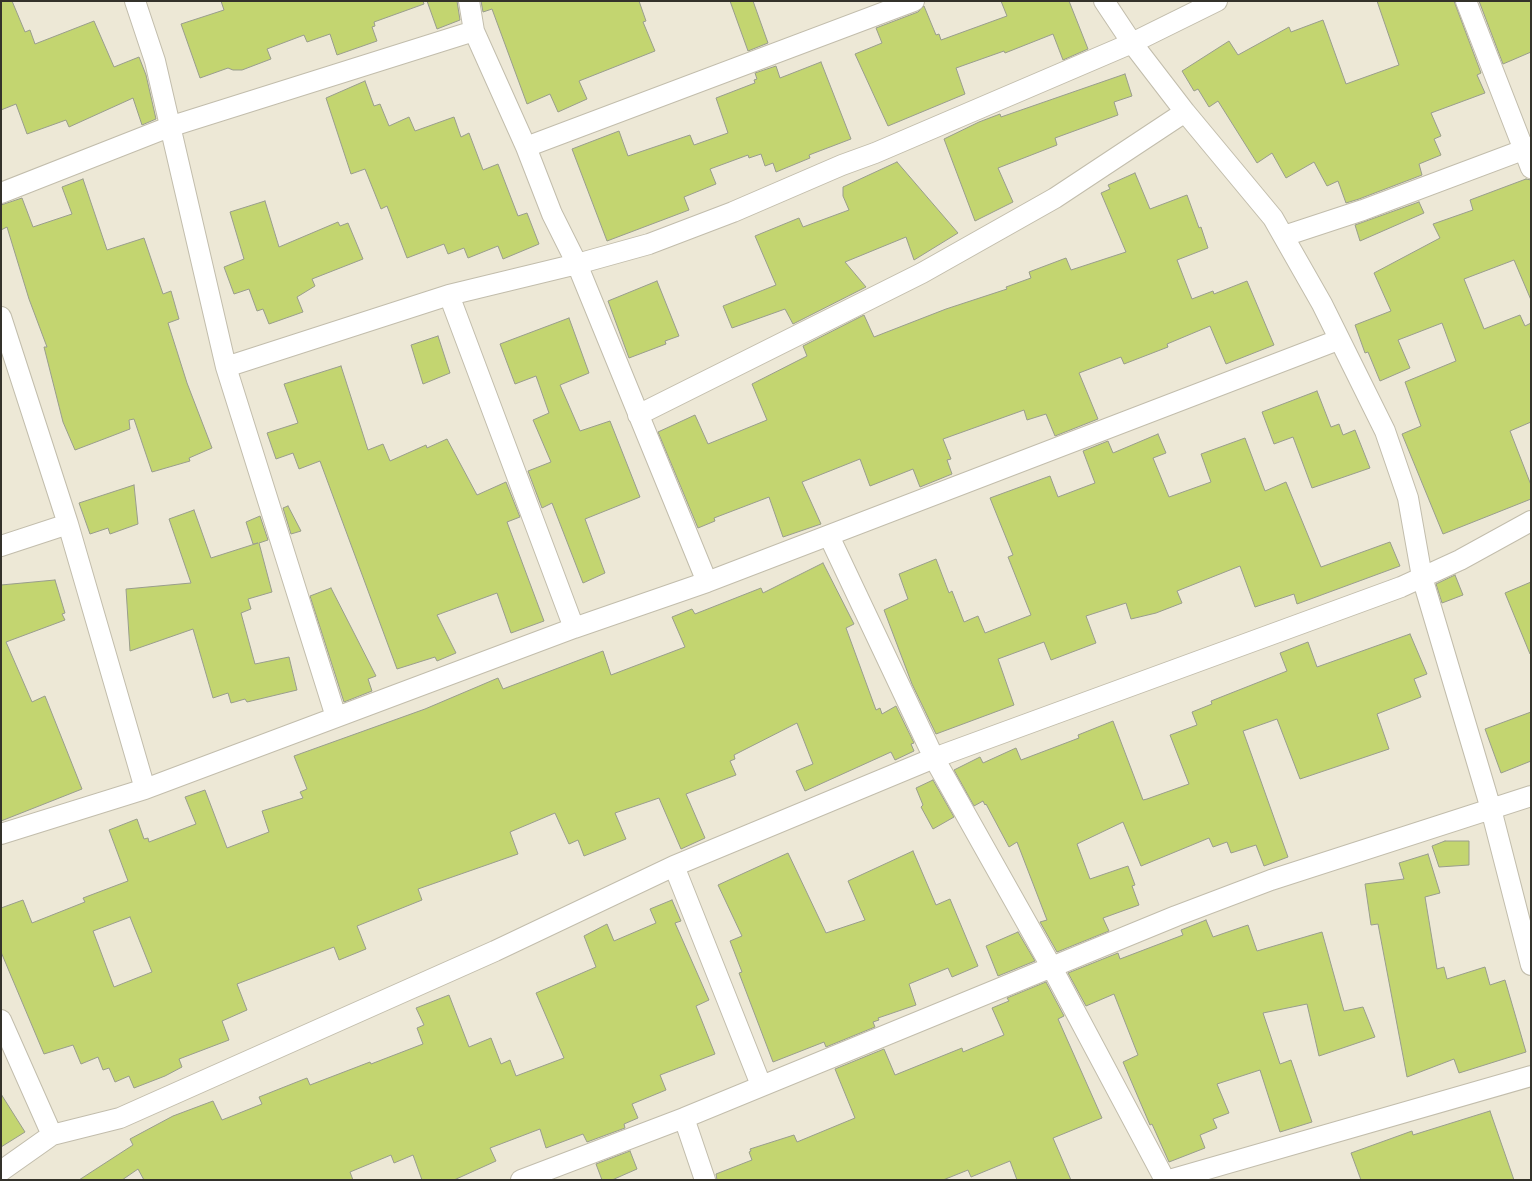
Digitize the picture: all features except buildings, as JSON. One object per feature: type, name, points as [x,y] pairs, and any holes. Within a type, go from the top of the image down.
[{"type":"street","points":[[135,1],[155,61],[226,367],[336,717]]},
{"type":"street","points":[[469,1],[474,31],[526,147],[552,214],[577,264],[707,582]]},
{"type":"street","points":[[526,147],[914,1]]},
{"type":"street","points":[[1104,1],[1132,43],[1185,112],[1273,218],[1385,431],[1408,498],[1422,577],[1491,809],[1523,900],[1531,965]]},
{"type":"street","points":[[226,367],[449,295],[577,264],[649,244],[733,212],[1132,43],[1217,1]]},
{"type":"street","points":[[1466,1],[1527,149],[1531,168]]},
{"type":"street","points":[[1,193],[169,127],[474,31]]},
{"type":"street","points":[[638,415],[930,268],[1055,198],[1185,112]]},
{"type":"street","points":[[1284,236],[1363,210],[1527,149]]},
{"type":"street","points":[[449,295],[574,628]]},
{"type":"street","points":[[1,317],[68,524],[145,789]]},
{"type":"street","points":[[1,834],[145,789],[574,628],[707,582],[1338,340]]},
{"type":"street","points":[[1,1171],[52,1135],[129,1114],[495,951],[674,866],[934,758],[1401,587],[1460,560],[1531,521]]},
{"type":"street","points":[[1,546],[68,524]]},
{"type":"street","points":[[829,536],[934,758],[1052,966],[1165,1180]]},
{"type":"street","points":[[527,1179],[684,1118],[1052,966],[1271,880],[1531,796]]},
{"type":"street","points":[[674,866],[761,1085]]},
{"type":"street","points":[[1,1020],[52,1135]]},
{"type":"street","points":[[1169,1180],[1531,1076]]},
{"type":"street","points":[[684,1118],[705,1180]]}]
